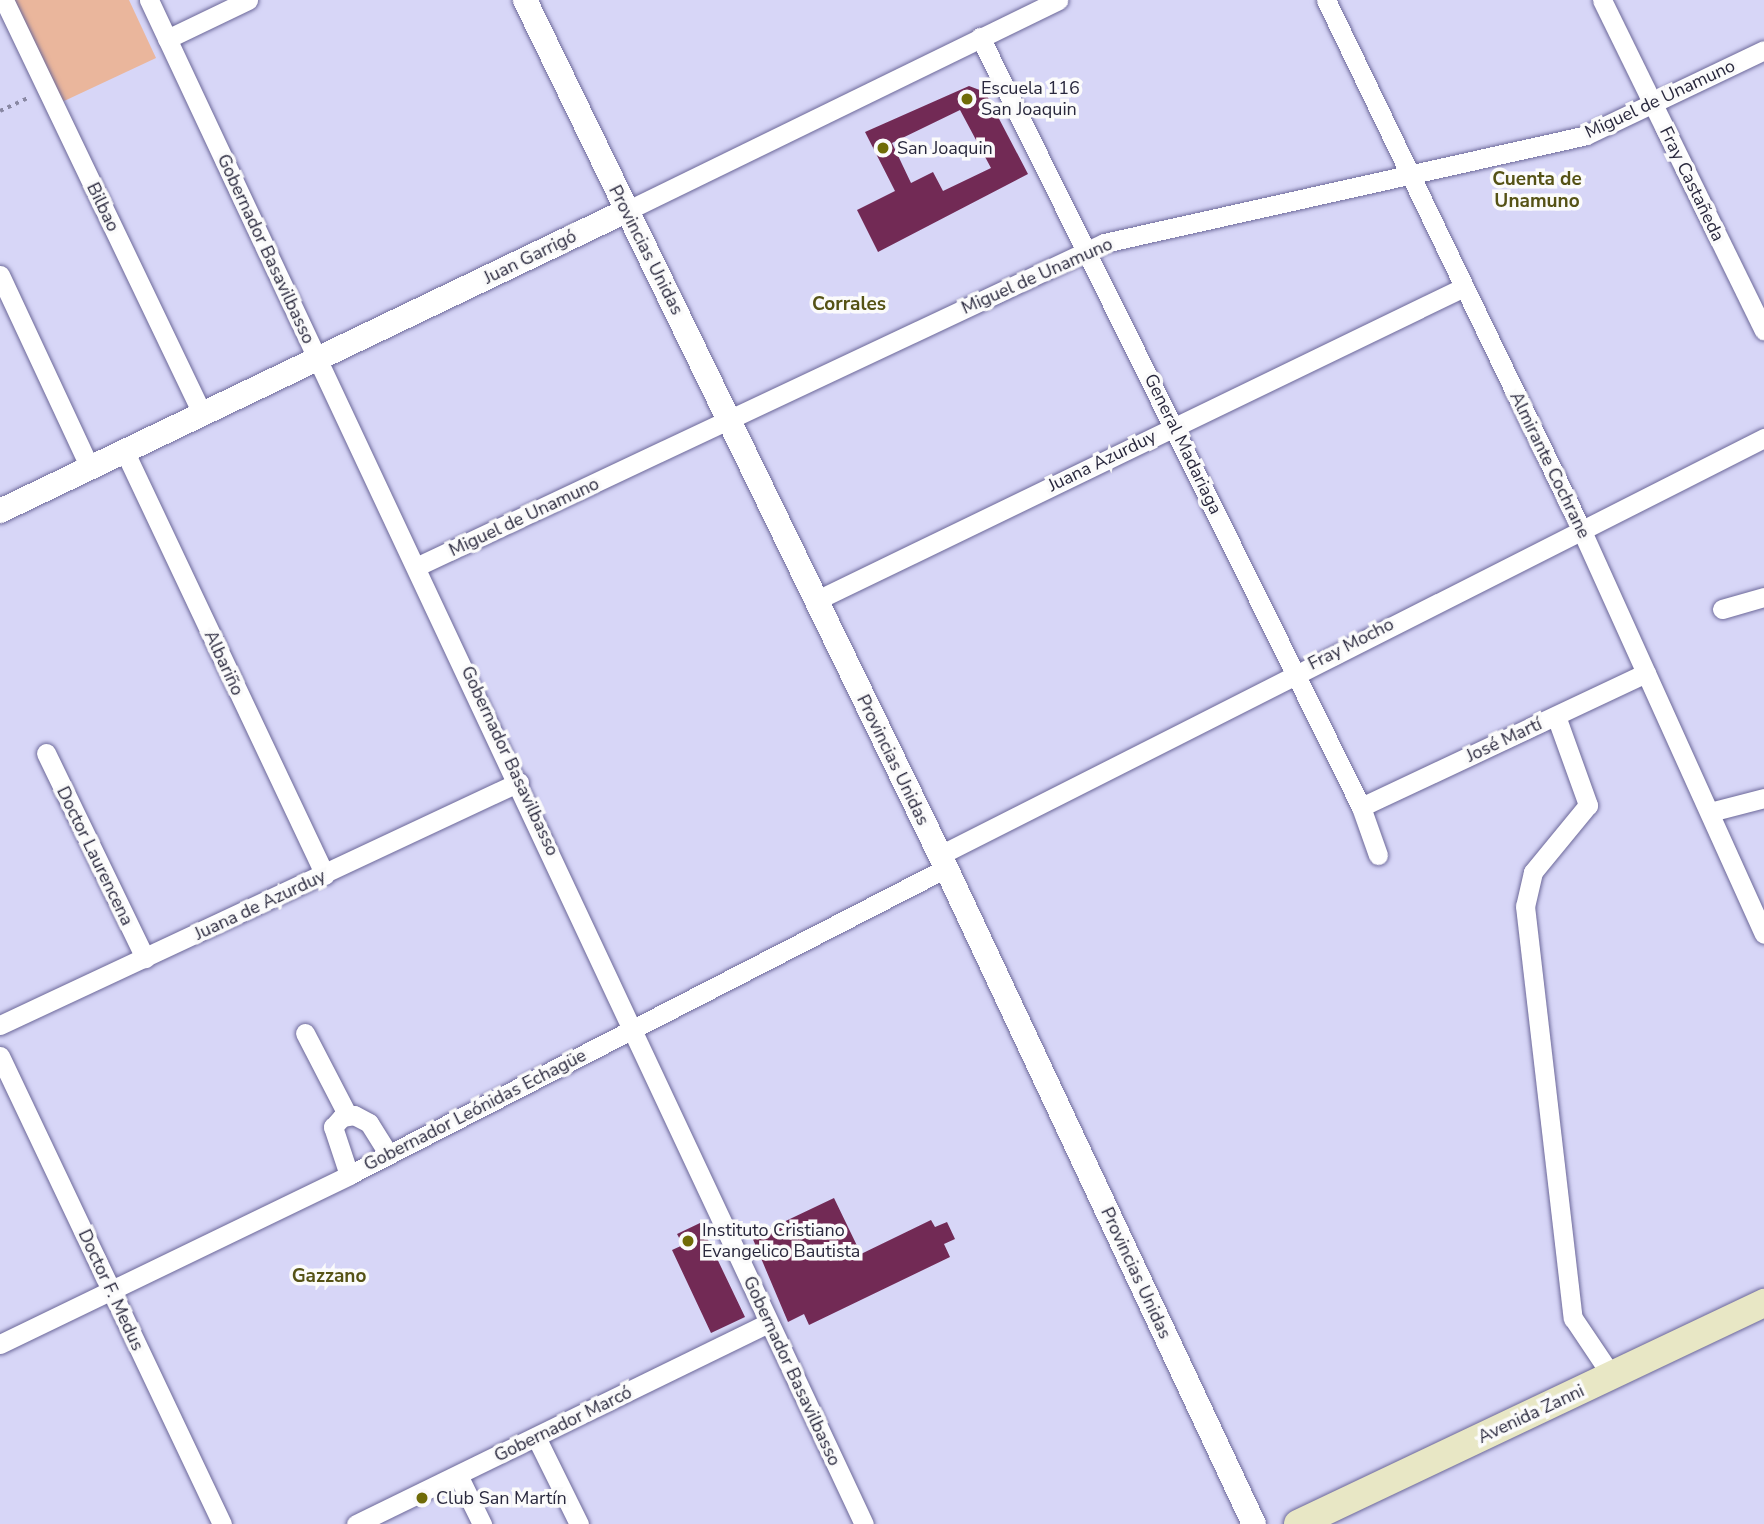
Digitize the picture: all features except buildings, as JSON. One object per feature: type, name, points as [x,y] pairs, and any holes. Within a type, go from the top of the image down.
[{"type":"main road","name":"Avenida Zanni","points":[[1298,1524],[1764,1303]]},
{"type":"street","name":"Bilbao","points":[[4,0],[202,413]]},
{"type":"street","name":"Gobernador Basavilbasso","points":[[149,0],[318,359],[420,565],[864,1524]]},
{"type":"street","points":[[167,39],[248,0]]},
{"type":"street","name":"Provincias Unidas","points":[[525,0],[626,211],[731,420],[815,601],[943,862],[1254,1524]]},
{"type":"street","name":"Juan Garrigó","points":[[0,511],[89,466],[626,211],[1058,0]]},
{"type":"street","name":"Almirante Cochrane","points":[[1326,0],[1581,529],[1764,934]]},
{"type":"street","name":"Fray Castañeda","points":[[1602,0],[1764,330]]},
{"type":"street","name":"General Madariaga","points":[[980,37],[1175,426],[1293,673],[1361,807],[1378,855]]},
{"type":"street","name":"Miguel de Unamuno","points":[[420,565],[1087,250],[1410,172],[1586,135],[1764,50]]},
{"type":"street","points":[[0,275],[89,466]]},
{"type":"street","name":"Juana Azurduy","points":[[815,601],[1464,287]]},
{"type":"street","name":"Fray Mocho","points":[[943,862],[1293,673],[1764,438]]},
{"type":"street","name":"Albariño","points":[[124,450],[325,875]]},
{"type":"street","points":[[1722,609],[1764,597]]},
{"type":"street","name":"José Martí","points":[[1361,807],[1646,673]]},
{"type":"street","points":[[1556,716],[1588,805],[1533,872],[1525,906],[1573,1318],[1612,1376]]},
{"type":"street","name":"Doctor Laurencena","points":[[46,753],[145,958]]},
{"type":"street","name":"Juana de Azurduy","points":[[0,1025],[519,782]]},
{"type":"street","points":[[1710,812],[1764,798]]},
{"type":"street","name":"Gobernador Leónidas Echagüe","points":[[0,1344],[349,1175],[633,1028],[943,862]]},
{"type":"street","points":[[305,1033],[348,1116],[369,1123],[388,1154]]},
{"type":"street","name":"Doctor F. Medus","points":[[0,1056],[222,1524]]},
{"type":"street","points":[[348,1116],[333,1127],[349,1175]]},
{"type":"street","name":"Gobernador Marcó","points":[[356,1524],[769,1323]]},
{"type":"street","points":[[536,1437],[579,1524]]},
{"type":"street","points":[[458,1475],[482,1524]]},
{"type":"path","points":[[0,111],[46,89]]},
{"type":"shaded area","points":[[14,0],[129,0],[156,58],[62,102]]},
{"type":"place","name":"Escuela 116 San Joaquin","points":[[967,99]]},
{"type":"place","name":"San Joaquin","points":[[883,148]]},
{"type":"place","name":"Instituto Cristiano Evangelico Bautista","points":[[688,1241]]},
{"type":"place","name":"Club San Martín","points":[[422,1498]]},
{"type":"district","name":"Cuenta de Unamuno","points":[[1537,191]]},
{"type":"district","name":"Corrales","points":[[849,305]]},
{"type":"district","name":"Gazzano","points":[[329,1277]]}]
